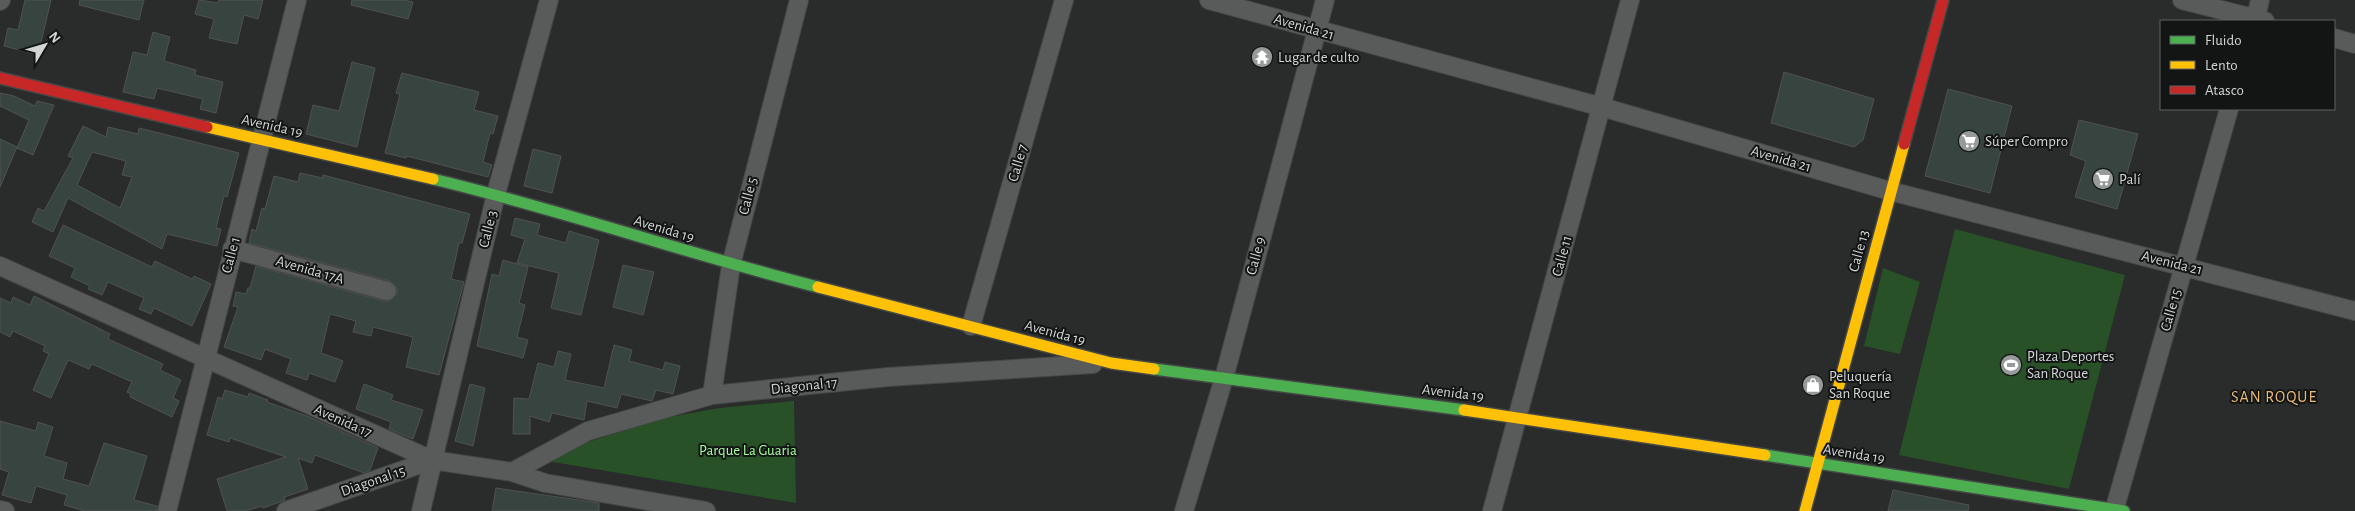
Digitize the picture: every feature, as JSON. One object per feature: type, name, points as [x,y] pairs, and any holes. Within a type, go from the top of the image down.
[{"type":"street","name":"Calle 1","points":[[167,511],[232,248],[262,140],[297,0]]},
{"type":"street","name":"Calle 3","points":[[422,511],[432,460],[496,194],[549,0]]},
{"type":"street","name":"Calle 5","points":[[712,395],[730,265],[798,0]]},
{"type":"street","name":"Calle 7","points":[[971,326],[1064,0]]},
{"type":"street","name":"Avenida 21","points":[[1209,0],[1316,31],[1602,107],[1890,191],[2355,311]]},
{"type":"street","name":"Calle 9","points":[[1184,511],[1224,378],[1325,0]]},
{"type":"street","name":"Calle 11","points":[[1492,511],[1630,0]]},
{"type":"street","name":"Calle 13","points":[[1805,511],[1943,0]]},
{"type":"street","points":[[2182,0],[2258,20],[2260,0]]},
{"type":"street","points":[[2335,38],[2355,44]]},
{"type":"street","name":"Avenida 19","points":[[0,78],[496,194],[730,265],[971,326],[1111,364],[1518,417],[2118,511]]},
{"type":"street","name":"Calle 15","points":[[2118,511],[2183,266],[2229,110]]},
{"type":"street","name":"Avenida 17A","points":[[232,248],[387,291]]},
{"type":"street","name":"Avenida 17","points":[[0,266],[432,460],[512,472],[545,483],[706,511]]},
{"type":"street","name":"Diagonal 17","points":[[512,472],[588,431],[712,395],[888,377],[1111,364]]},
{"type":"street","name":"Diagonal 15","points":[[286,511],[432,460]]},
{"type":"street","points":[[0,510],[5,511]]},
{"type":"green space","name":"Plaza Deportes San Roque","points":[[1955,229],[2125,275],[2069,489],[1899,455]]},
{"type":"green space","points":[[1883,268],[1920,282],[1900,354],[1864,346]]},
{"type":"green space","name":"Parque La Guaria","points":[[794,401],[796,503],[553,462],[557,454],[659,419],[719,408]]},
{"type":"building","points":[[25,0],[51,0],[38,55],[4,46],[8,28],[18,30]]},
{"type":"building","points":[[80,0],[144,0],[139,20],[79,5]]},
{"type":"building","points":[[199,0],[218,3],[219,0],[263,0],[258,19],[244,15],[237,44],[209,38],[214,19],[195,14]]},
{"type":"building","points":[[352,0],[404,0],[413,2],[408,19],[351,5]]},
{"type":"building","points":[[153,32],[170,37],[164,61],[196,70],[195,75],[223,82],[216,113],[200,109],[203,99],[157,88],[154,99],[123,92],[133,52],[147,55]]},
{"type":"building","points":[[352,62],[375,68],[357,147],[306,134],[313,105],[339,111]]},
{"type":"building","points":[[1784,72],[1874,99],[1863,140],[1854,147],[1771,123]]},
{"type":"building","points":[[402,73],[479,92],[474,110],[498,116],[493,134],[490,133],[483,162],[492,165],[488,177],[407,156],[406,158],[385,153],[400,94],[396,93]]},
{"type":"building","name":"Súper Compro","points":[[1948,89],[2012,106],[1990,193],[1925,176]]},
{"type":"building","points":[[0,93],[14,96],[35,106],[37,101],[54,105],[33,155],[17,148],[29,120],[0,106]]},
{"type":"building","name":"Palí","points":[[2079,120],[2138,134],[2117,209],[2075,197],[2086,161],[2070,155]]},
{"type":"building","points":[[83,126],[106,137],[108,127],[138,134],[139,128],[239,153],[227,197],[224,196],[216,228],[221,229],[217,246],[167,234],[162,249],[68,198],[53,232],[32,222],[38,208],[44,211],[73,158],[68,156]],"holes":[[[92,152],[126,161],[122,175],[132,177],[120,208],[77,185]]]},
{"type":"building","points":[[0,139],[17,147],[0,187]]},
{"type":"building","points":[[533,149],[561,156],[552,193],[524,186]]},
{"type":"building","points":[[300,173],[323,178],[323,175],[470,214],[462,243],[459,243],[451,279],[464,282],[439,375],[406,367],[413,337],[373,327],[371,336],[353,332],[356,321],[330,314],[321,353],[343,361],[335,382],[309,373],[307,380],[286,373],[291,359],[265,349],[261,360],[224,347],[238,307],[233,306],[236,292],[246,294],[248,288],[250,288],[256,266],[384,301],[390,301],[397,294],[397,288],[390,281],[249,243],[252,229],[256,231],[262,208],[265,209],[274,176],[298,182]]},
{"type":"building","points":[[515,218],[540,224],[537,235],[566,243],[569,231],[599,240],[581,315],[551,308],[559,273],[517,263],[525,239],[511,235]]},
{"type":"building","points":[[63,225],[152,267],[155,261],[192,279],[194,276],[211,284],[192,326],[154,308],[151,314],[139,309],[144,298],[108,282],[102,295],[88,289],[90,286],[71,277],[75,268],[49,256]]},
{"type":"building","points":[[503,260],[528,267],[519,303],[525,305],[517,337],[528,340],[523,358],[477,346],[492,274],[499,276]]},
{"type":"building","points":[[623,265],[654,272],[643,315],[613,307]]},
{"type":"building","points":[[34,296],[110,334],[108,339],[163,364],[160,370],[181,380],[173,398],[179,401],[172,417],[130,397],[131,394],[127,392],[132,382],[92,364],[89,369],[68,360],[51,398],[33,390],[49,354],[43,351],[45,346],[13,331],[10,337],[0,332],[0,298],[11,303],[13,297],[30,305]]},
{"type":"building","points":[[614,345],[632,350],[629,361],[663,370],[665,362],[680,366],[673,394],[656,390],[652,401],[621,394],[617,408],[587,401],[584,420],[552,413],[549,422],[530,416],[530,434],[513,434],[514,398],[529,399],[538,363],[554,367],[558,351],[571,354],[565,380],[604,388]]},
{"type":"building","points":[[364,384],[393,395],[391,400],[423,410],[413,439],[389,429],[391,422],[356,409]]},
{"type":"building","points":[[470,384],[485,388],[473,446],[455,441]]},
{"type":"building","points":[[225,390],[248,397],[249,393],[268,400],[267,402],[307,416],[378,448],[370,470],[364,473],[315,455],[312,463],[298,458],[308,489],[284,497],[285,500],[263,508],[262,506],[245,511],[227,511],[217,479],[286,457],[230,438],[229,442],[207,435],[218,397],[222,399]]},
{"type":"building","points":[[0,421],[36,431],[38,422],[53,427],[44,456],[67,463],[63,479],[89,486],[104,443],[147,456],[134,500],[157,506],[157,511],[85,511],[64,505],[67,495],[36,486],[31,503],[2,495],[9,472],[0,469]]},
{"type":"building","points":[[496,488],[599,503],[599,511],[492,511]]},
{"type":"building","points":[[1893,490],[1969,505],[1968,511],[1888,511]]},
{"type":"traffic: fast","points":[[433,179],[529,204],[721,261],[818,287]]},
{"type":"traffic: fast","points":[[1154,369],[1464,410]]},
{"type":"traffic: fast","points":[[1765,455],[2124,511]]},
{"type":"traffic: slow","points":[[207,127],[433,179]]},
{"type":"traffic: slow","points":[[1805,511],[1904,144]]},
{"type":"traffic: slow","points":[[818,287],[1111,363],[1154,369]]},
{"type":"traffic: slow","points":[[1464,410],[1765,455]]},
{"type":"traffic: jam","points":[[1904,144],[1943,0]]},
{"type":"traffic: jam","points":[[0,78],[207,127]]},
{"type":"place","name":"Lugar de culto","points":[[1262,57]]},
{"type":"place","name":"Súper Compro","points":[[1969,141]]},
{"type":"place","name":"Palí","points":[[2103,179]]},
{"type":"place","name":"Plaza Deportes San Roque","points":[[2011,365]]},
{"type":"place","name":"Peluquería San Roque","points":[[1813,385]]},
{"type":"district","name":"SAN ROQUE","points":[[2274,397]]}]
